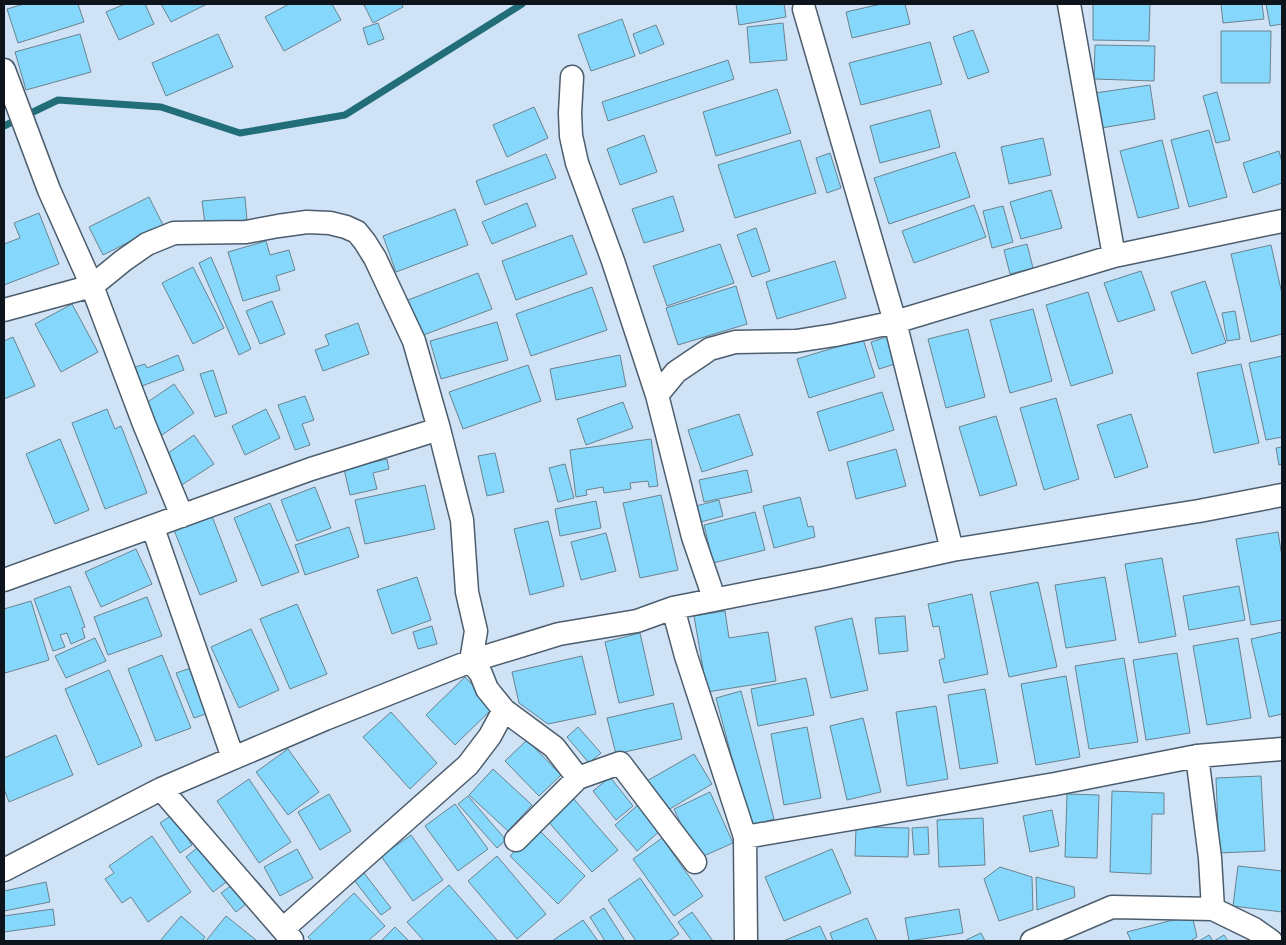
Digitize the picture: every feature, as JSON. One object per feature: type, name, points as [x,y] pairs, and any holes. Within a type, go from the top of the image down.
[{"type":"street","points":[[1069,4],[1114,256]]},
{"type":"street","points":[[804,9],[895,322],[952,550]]},
{"type":"street","points":[[6,73],[49,190],[92,286],[144,424],[182,516]]},
{"type":"street","points":[[572,77],[571,136],[576,163],[612,261],[657,395],[694,537],[714,598]]},
{"type":"street","points":[[657,395],[676,372],[710,349],[735,342],[806,339],[895,322],[1114,256],[1282,221]]},
{"type":"street","points":[[4,310],[92,286],[147,244],[174,233],[246,232],[307,222],[330,222],[357,232],[375,258],[414,342],[439,429],[462,520],[467,592],[476,631],[471,661],[482,674],[487,689],[504,710],[554,747],[578,778]]},
{"type":"street","points":[[4,580],[153,528],[311,469],[439,429]]},
{"type":"street","points":[[4,870],[161,789],[233,758],[471,661],[559,634],[637,621],[673,608],[714,598],[825,578],[952,550],[1199,511],[1282,495]]},
{"type":"street","points":[[153,528],[233,758]]},
{"type":"street","points":[[673,608],[686,656],[745,837],[746,941]]},
{"type":"street","points":[[161,789],[288,935],[468,765],[490,736],[504,710]]},
{"type":"street","points":[[745,837],[1055,784],[1197,756],[1282,749]]},
{"type":"street","points":[[1197,756],[1210,858],[1213,909]]},
{"type":"street","points":[[516,840],[578,778],[620,763],[695,862]]},
{"type":"street","points":[[1032,941],[1112,907],[1213,909],[1254,928],[1271,941]]},
{"type":"building","points":[[24,4],[78,4],[84,22],[18,43],[7,9]]},
{"type":"building","points":[[125,4],[145,4],[154,24],[119,40],[106,12]]},
{"type":"building","points":[[161,4],[207,4],[171,22]]},
{"type":"building","points":[[289,4],[332,4],[341,20],[284,51],[265,17]]},
{"type":"building","points":[[402,4],[403,7],[373,23],[364,5]]},
{"type":"building","points":[[736,4],[784,4],[786,17],[739,25]]},
{"type":"building","points":[[881,4],[905,4],[910,24],[852,38],[846,12]]},
{"type":"building","points":[[1093,4],[1150,4],[1149,41],[1093,40]]},
{"type":"building","points":[[1221,4],[1262,4],[1264,19],[1223,23]]},
{"type":"building","points":[[1266,4],[1282,4],[1282,24],[1270,26]]},
{"type":"building","points":[[622,19],[635,56],[591,71],[578,35]]},
{"type":"building","points":[[378,23],[384,39],[368,45],[363,28]]},
{"type":"building","points":[[783,23],[787,60],[750,63],[747,27]]},
{"type":"building","points":[[656,25],[664,44],[640,54],[633,34]]},
{"type":"building","points":[[973,30],[989,72],[968,79],[953,37]]},
{"type":"building","points":[[1221,31],[1271,31],[1270,83],[1221,83]]},
{"type":"building","points":[[80,34],[91,72],[26,90],[15,52]]},
{"type":"building","points":[[218,34],[233,67],[166,96],[152,63]]},
{"type":"building","points":[[930,42],[942,84],[861,105],[849,63]]},
{"type":"building","points":[[1095,45],[1155,46],[1154,81],[1094,79]]},
{"type":"building","points":[[728,60],[734,79],[608,121],[602,102]]},
{"type":"building","points":[[1150,85],[1155,119],[1101,128],[1095,93]]},
{"type":"building","points":[[777,89],[791,133],[716,156],[703,112]]},
{"type":"building","points":[[1217,92],[1230,140],[1216,143],[1203,96]]},
{"type":"building","points":[[534,107],[548,138],[507,157],[493,125]]},
{"type":"building","points":[[930,110],[940,147],[880,163],[870,126]]},
{"type":"building","points":[[1209,130],[1227,197],[1189,207],[1171,140]]},
{"type":"building","points":[[644,135],[657,172],[620,185],[607,149]]},
{"type":"building","points":[[1043,138],[1051,175],[1009,184],[1001,147]]},
{"type":"building","points":[[800,140],[816,193],[735,218],[718,165]]},
{"type":"building","points":[[1162,140],[1179,208],[1138,218],[1120,151]]},
{"type":"building","points":[[1279,151],[1282,162],[1282,183],[1253,193],[1243,163]]},
{"type":"building","points":[[955,152],[970,197],[889,224],[874,178]]},
{"type":"building","points":[[830,153],[841,188],[827,193],[816,158]]},
{"type":"building","points":[[546,154],[556,178],[485,205],[476,181]]},
{"type":"building","points":[[1051,190],[1062,228],[1021,239],[1010,202]]},
{"type":"building","points":[[673,196],[684,231],[644,243],[632,209]]},
{"type":"building","points":[[149,197],[163,225],[103,255],[89,227]]},
{"type":"building","points":[[245,197],[247,220],[205,224],[202,201]]},
{"type":"building","points":[[527,203],[536,226],[492,244],[482,222]]},
{"type":"building","points":[[974,205],[986,237],[914,263],[902,231]]},
{"type":"building","points":[[1003,206],[1013,242],[992,248],[983,211]]},
{"type":"building","points":[[455,209],[468,245],[396,272],[383,236]]},
{"type":"building","points":[[39,213],[59,264],[4,285],[4,244],[20,238],[14,223]]},
{"type":"building","points":[[756,228],[770,271],[752,277],[737,235]]},
{"type":"building","points":[[572,235],[587,274],[516,300],[502,261]]},
{"type":"building","points":[[266,241],[270,255],[289,250],[295,270],[276,276],[280,290],[243,301],[228,252]]},
{"type":"building","points":[[720,244],[734,283],[667,306],[653,266]]},
{"type":"building","points":[[1027,244],[1033,268],[1010,274],[1004,250]]},
{"type":"building","points":[[1271,245],[1282,294],[1282,334],[1251,342],[1231,254]]},
{"type":"building","points":[[211,257],[251,349],[239,355],[199,263]]},
{"type":"building","points":[[835,261],[846,298],[777,319],[766,282]]},
{"type":"building","points":[[193,267],[224,328],[193,344],[162,283]]},
{"type":"building","points":[[1141,271],[1155,310],[1118,322],[1104,283]]},
{"type":"building","points":[[478,273],[492,309],[421,336],[408,300]]},
{"type":"building","points":[[1205,281],[1226,343],[1192,354],[1171,292]]},
{"type":"building","points":[[736,286],[747,324],[678,345],[666,308]]},
{"type":"building","points":[[592,287],[607,330],[531,356],[516,314]]},
{"type":"building","points":[[1088,292],[1113,373],[1071,386],[1046,305]]},
{"type":"building","points":[[272,301],[285,334],[260,344],[246,311]]},
{"type":"building","points":[[72,304],[98,352],[61,372],[35,324]]},
{"type":"building","points":[[1033,309],[1052,381],[1010,393],[990,320]]},
{"type":"building","points":[[1235,311],[1240,339],[1227,341],[1222,313]]},
{"type":"building","points":[[497,322],[508,360],[441,379],[430,341]]},
{"type":"building","points":[[358,323],[369,354],[323,371],[315,350],[329,345],[325,335]]},
{"type":"building","points":[[968,329],[985,397],[946,408],[928,339]]},
{"type":"building","points":[[13,337],[35,386],[4,399],[4,341]]},
{"type":"building","points":[[887,337],[895,364],[879,369],[871,342]]},
{"type":"building","points":[[863,339],[875,377],[809,398],[797,359]]},
{"type":"building","points":[[178,355],[184,370],[142,386],[135,367],[145,364],[147,368]]},
{"type":"building","points":[[620,355],[626,386],[556,400],[550,369]]},
{"type":"building","points":[[1282,356],[1282,437],[1266,440],[1249,363]]},
{"type":"building","points":[[1241,364],[1259,443],[1214,453],[1197,373]]},
{"type":"building","points":[[528,365],[541,401],[463,429],[449,392]]},
{"type":"building","points":[[213,370],[227,413],[215,417],[200,374]]},
{"type":"building","points":[[174,384],[194,413],[159,437],[139,408]]},
{"type":"building","points":[[882,392],[894,430],[829,451],[817,412]]},
{"type":"building","points":[[305,396],[314,420],[302,424],[310,445],[295,450],[278,405]]},
{"type":"building","points":[[1056,398],[1079,479],[1044,490],[1020,408]]},
{"type":"building","points":[[623,402],[633,428],[586,445],[577,419]]},
{"type":"building","points":[[107,409],[115,429],[121,426],[147,493],[105,509],[72,423]]},
{"type":"building","points":[[266,409],[280,438],[245,455],[232,426]]},
{"type":"building","points":[[739,414],[753,455],[702,472],[688,430]]},
{"type":"building","points":[[1131,414],[1148,467],[1115,478],[1097,425]]},
{"type":"building","points":[[996,416],[1017,485],[980,496],[959,427]]},
{"type":"building","points":[[194,435],[214,464],[180,486],[161,458]]},
{"type":"building","points":[[60,439],[89,510],[55,524],[26,454]]},
{"type":"building","points":[[651,439],[658,486],[649,487],[648,481],[630,483],[631,489],[604,493],[603,487],[586,490],[587,495],[576,497],[570,450]]},
{"type":"building","points":[[1282,447],[1282,464],[1279,465],[1276,448]]},
{"type":"building","points":[[896,449],[906,486],[856,499],[847,462]]},
{"type":"building","points":[[495,453],[504,492],[487,496],[478,456]]},
{"type":"building","points":[[387,459],[389,469],[373,473],[377,489],[350,495],[344,469]]},
{"type":"building","points":[[565,464],[574,498],[558,502],[549,468]]},
{"type":"building","points":[[747,470],[752,492],[704,502],[699,480]]},
{"type":"building","points":[[425,485],[435,529],[365,544],[355,500]]},
{"type":"building","points":[[315,487],[331,528],[297,541],[281,500]]},
{"type":"building","points":[[661,495],[678,570],[640,578],[623,503]]},
{"type":"building","points":[[800,497],[808,527],[813,526],[815,537],[774,548],[763,506]]},
{"type":"building","points":[[719,500],[723,516],[701,522],[696,506]]},
{"type":"building","points":[[596,501],[601,528],[560,536],[555,509]]},
{"type":"building","points":[[270,503],[299,572],[262,586],[234,518]]},
{"type":"building","points":[[210,511],[237,581],[200,595],[172,525]]},
{"type":"building","points":[[755,512],[765,550],[713,563],[704,525]]},
{"type":"building","points":[[548,521],[564,586],[530,595],[514,529]]},
{"type":"building","points":[[349,527],[359,557],[305,575],[295,545]]},
{"type":"building","points":[[1278,532],[1282,557],[1282,620],[1251,625],[1236,539]]},
{"type":"building","points":[[606,533],[616,571],[581,580],[571,542]]},
{"type":"building","points":[[136,549],[152,584],[101,607],[85,572]]},
{"type":"building","points":[[1162,558],[1176,636],[1139,643],[1125,564]]},
{"type":"building","points":[[417,577],[431,620],[392,634],[377,590]]},
{"type":"building","points":[[1105,577],[1116,640],[1066,648],[1055,585]]},
{"type":"building","points":[[1038,582],[1057,667],[1009,677],[990,592]]},
{"type":"building","points":[[70,586],[85,627],[82,628],[85,638],[71,644],[67,633],[60,635],[65,647],[53,651],[34,599]]},
{"type":"building","points":[[1239,586],[1245,620],[1189,630],[1183,596]]},
{"type":"building","points":[[972,594],[988,674],[944,683],[939,660],[945,658],[939,626],[933,627],[928,604]]},
{"type":"building","points":[[147,597],[162,636],[108,655],[94,617]]},
{"type":"building","points":[[31,601],[49,660],[5,673],[4,609]]},
{"type":"building","points":[[297,604],[327,674],[290,689],[260,619]]},
{"type":"building","points":[[725,611],[729,638],[768,632],[776,681],[707,692],[694,616]]},
{"type":"building","points":[[905,616],[908,651],[879,654],[875,618]]},
{"type":"building","points":[[852,618],[868,690],[831,698],[815,627]]},
{"type":"building","points":[[432,626],[437,644],[418,649],[413,632]]},
{"type":"building","points":[[251,629],[279,690],[239,708],[211,647]]},
{"type":"building","points":[[1282,632],[1282,714],[1269,717],[1251,639]]},
{"type":"building","points":[[640,633],[654,695],[619,703],[605,642]]},
{"type":"building","points":[[95,638],[106,661],[66,678],[55,656]]},
{"type":"building","points":[[1238,638],[1251,718],[1207,725],[1193,646]]},
{"type":"building","points":[[1177,653],[1190,733],[1146,740],[1133,660]]},
{"type":"building","points":[[162,655],[191,728],[156,741],[128,669]]},
{"type":"building","points":[[582,656],[596,714],[548,724],[519,703],[512,672]]},
{"type":"building","points":[[1124,658],[1138,742],[1089,749],[1075,666]]},
{"type":"building","points":[[197,666],[214,711],[194,718],[176,673]]},
{"type":"building","points":[[109,670],[142,746],[98,765],[65,689]]},
{"type":"building","points":[[1066,676],[1080,757],[1036,765],[1021,684]]},
{"type":"building","points":[[465,677],[494,707],[455,745],[426,715]]},
{"type":"building","points":[[806,678],[814,715],[758,726],[751,689]]},
{"type":"building","points":[[985,689],[998,763],[960,769],[948,695]]},
{"type":"building","points":[[741,691],[774,819],[750,826],[716,698]]},
{"type":"building","points":[[673,703],[682,739],[616,754],[607,718]]},
{"type":"building","points":[[936,706],[948,779],[907,786],[896,712]]},
{"type":"building","points":[[391,712],[437,763],[410,789],[363,737]]},
{"type":"building","points":[[863,718],[881,792],[847,800],[830,726]]},
{"type":"building","points":[[578,727],[601,753],[589,763],[567,737]]},
{"type":"building","points":[[807,727],[821,798],[784,805],[771,734]]},
{"type":"building","points":[[56,735],[73,775],[9,802],[4,789],[4,758]]},
{"type":"building","points":[[527,740],[561,775],[539,796],[505,761]]},
{"type":"building","points":[[288,749],[319,792],[288,815],[256,772]]},
{"type":"building","points":[[694,754],[712,784],[663,813],[645,782]]},
{"type":"building","points":[[493,769],[532,805],[508,831],[469,795]]},
{"type":"building","points":[[1261,776],[1265,851],[1219,853],[1216,778]]},
{"type":"building","points":[[610,777],[633,806],[616,820],[593,791]]},
{"type":"building","points":[[249,779],[291,842],[259,863],[217,801]]},
{"type":"building","points":[[1112,791],[1164,793],[1164,814],[1152,814],[1151,874],[1110,872]]},
{"type":"building","points":[[710,792],[733,843],[697,859],[674,809]]},
{"type":"building","points":[[329,794],[351,831],[320,850],[298,812]]},
{"type":"building","points":[[1067,794],[1099,795],[1097,858],[1065,857]]},
{"type":"building","points":[[468,796],[506,840],[497,848],[458,804]]},
{"type":"building","points":[[573,798],[618,850],[592,872],[547,820]]},
{"type":"building","points":[[455,804],[488,849],[458,871],[425,826]]},
{"type":"building","points":[[639,804],[661,830],[637,851],[615,825]]},
{"type":"building","points":[[1052,810],[1059,846],[1030,852],[1023,816]]},
{"type":"building","points":[[172,815],[192,845],[180,853],[160,823]]},
{"type":"building","points":[[983,818],[985,865],[939,867],[937,820]]},
{"type":"building","points":[[856,827],[909,828],[908,857],[855,856]]},
{"type":"building","points":[[928,827],[929,854],[914,855],[912,828]]},
{"type":"building","points":[[537,828],[585,876],[558,904],[510,856]]},
{"type":"building","points":[[411,835],[443,880],[413,901],[381,856]]},
{"type":"building","points":[[152,836],[191,892],[148,922],[131,897],[122,903],[105,879],[114,873],[109,866]]},
{"type":"building","points":[[662,838],[703,896],[674,916],[633,859]]},
{"type":"building","points":[[202,844],[229,880],[213,892],[186,857]]},
{"type":"building","points":[[297,849],[313,878],[280,896],[264,867]]},
{"type":"building","points":[[832,849],[851,893],[784,921],[765,877]]},
{"type":"building","points":[[497,856],[546,914],[517,939],[468,881]]},
{"type":"building","points":[[1238,866],[1282,871],[1282,912],[1233,906]]},
{"type":"building","points":[[1000,867],[1032,877],[1033,910],[999,921],[984,879]]},
{"type":"building","points":[[361,869],[391,908],[381,915],[351,876]]},
{"type":"building","points":[[1036,877],[1074,887],[1075,897],[1037,910]]},
{"type":"building","points":[[640,878],[679,934],[669,941],[636,941],[608,900]]},
{"type":"building","points":[[46,882],[50,902],[4,911],[4,891]]},
{"type":"building","points":[[232,885],[246,904],[236,912],[221,893]]},
{"type":"building","points":[[449,885],[498,941],[424,941],[407,922]]},
{"type":"building","points":[[354,893],[385,926],[368,941],[312,941],[308,937]]},
{"type":"building","points":[[604,908],[625,941],[605,941],[590,917]]},
{"type":"building","points":[[53,909],[55,925],[4,932],[4,916]]},
{"type":"building","points":[[959,909],[963,933],[909,941],[905,918]]},
{"type":"building","points":[[692,912],[713,941],[692,941],[678,922]]},
{"type":"building","points":[[1192,915],[1197,937],[1190,941],[1131,941],[1127,932]]},
{"type":"building","points":[[181,916],[205,937],[202,941],[160,941]]},
{"type":"building","points":[[226,916],[256,940],[206,941]]},
{"type":"building","points":[[867,918],[877,941],[833,941],[830,933]]},
{"type":"building","points":[[583,920],[598,941],[552,941]]},
{"type":"building","points":[[820,926],[827,941],[783,941]]},
{"type":"building","points":[[395,927],[409,941],[381,941]]},
{"type":"building","points":[[981,933],[985,941],[966,941],[966,940]]},
{"type":"building","points":[[1209,935],[1213,941],[1199,941]]},
{"type":"building","points":[[1224,935],[1228,941],[1214,941]]},
{"type":"waterway","points":[[4,126],[58,100],[161,107],[240,133],[345,115],[522,4]]}]
